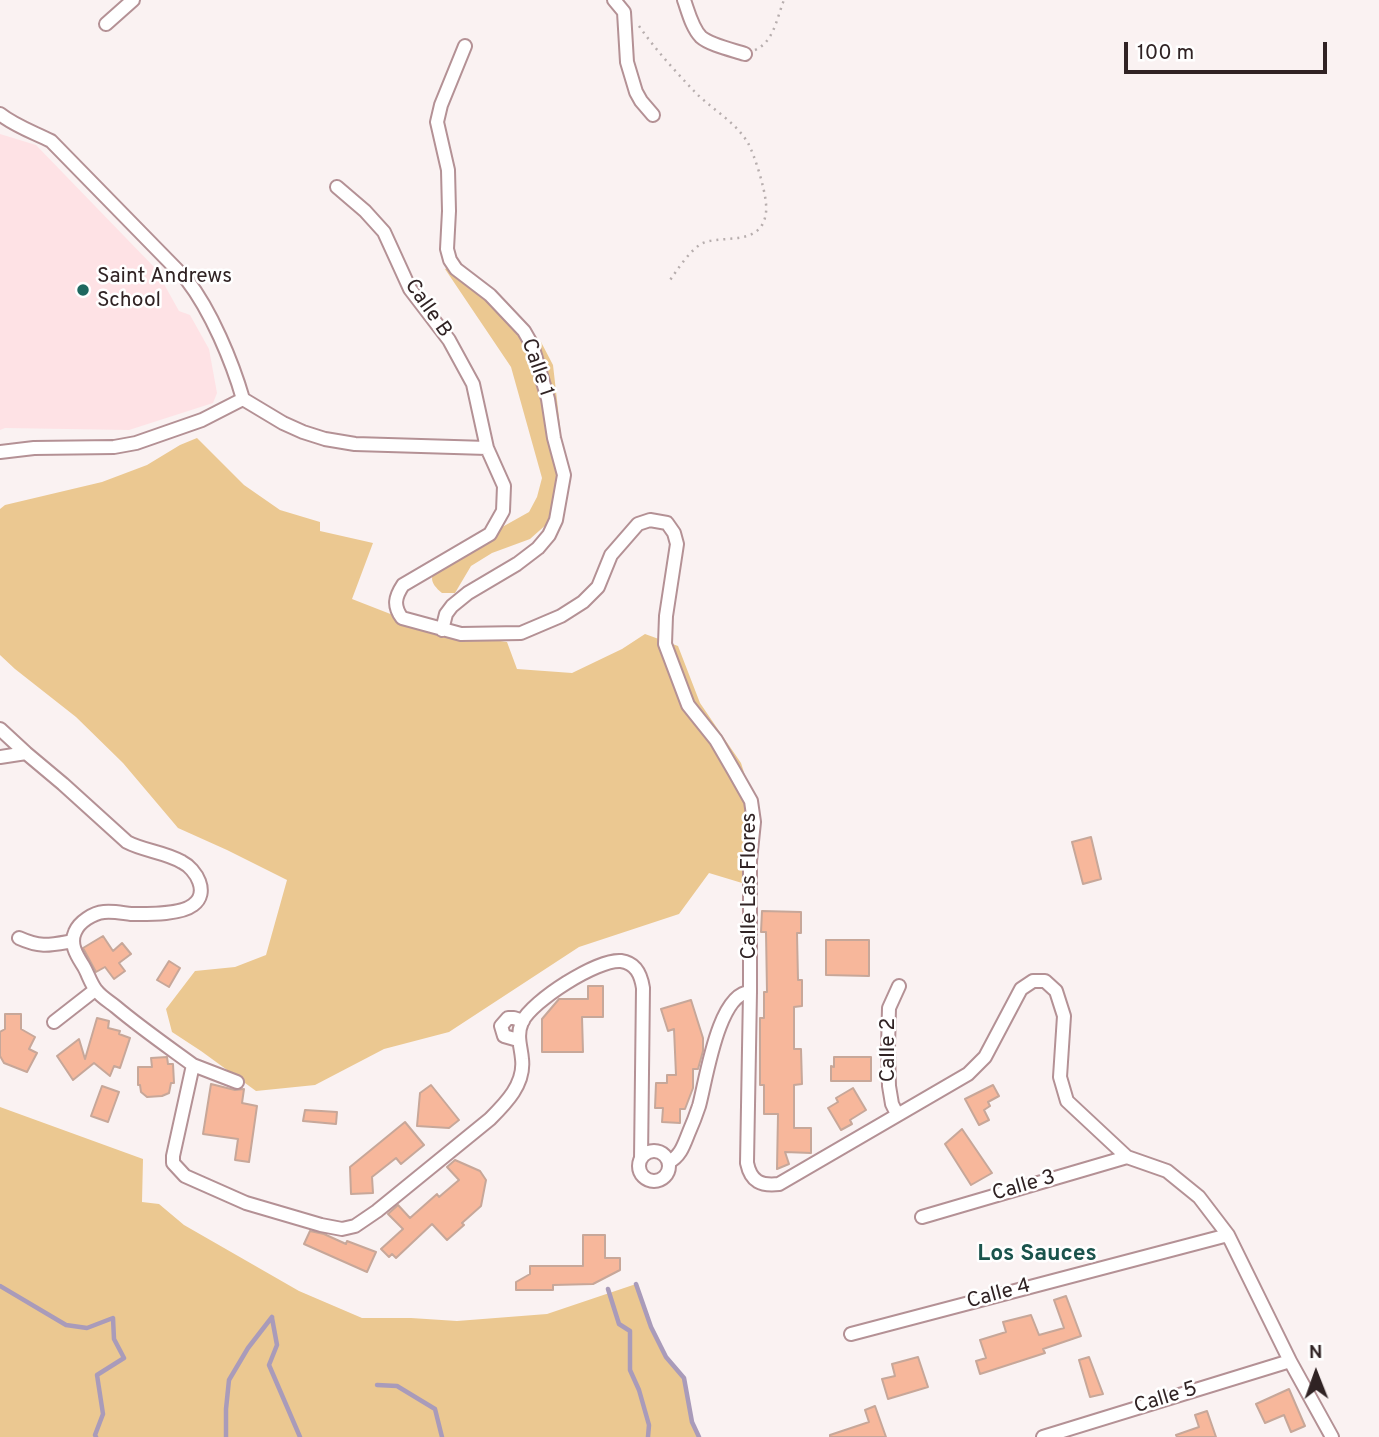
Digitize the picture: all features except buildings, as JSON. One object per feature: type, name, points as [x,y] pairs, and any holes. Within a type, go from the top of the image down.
[{"type":"street","points":[[106,24],[133,0]]},
{"type":"street","points":[[614,0],[624,12],[627,62],[636,92],[653,115]]},
{"type":"street","points":[[684,0],[701,37],[745,54]]},
{"type":"street","name":"Calle 1","points":[[442,630],[446,614],[452,606],[468,593],[517,564],[538,548],[549,535],[556,520],[564,475],[533,345],[524,331],[490,295],[456,269],[447,249],[449,170],[438,122],[441,105],[465,46]]},
{"type":"street","points":[[0,114],[12,124],[51,141],[187,280],[206,309],[236,374],[243,399],[283,424],[325,439],[355,444],[487,448]]},
{"type":"street","name":"Calle B","points":[[337,187],[384,232],[410,289],[449,340],[474,384],[487,448]]},
{"type":"street","points":[[0,452],[34,447],[114,447],[136,443],[202,420],[243,399]]},
{"type":"street","name":"Calle Las Flores","points":[[487,448],[504,486],[503,511],[498,522],[490,534],[403,585],[397,594],[396,607],[402,618],[461,634],[521,633],[561,616],[583,602],[598,587],[611,555],[632,530],[644,521],[663,521],[674,533],[677,544],[666,616],[665,644],[688,705],[716,740],[751,801],[754,822],[750,861],[747,1163],[750,1175],[755,1181],[769,1186],[779,1184],[968,1074],[985,1056],[1021,989],[1033,981],[1045,981],[1056,991],[1063,1016],[1060,1077],[1067,1101],[1126,1157],[1167,1171],[1199,1197],[1228,1235],[1290,1361],[1332,1437]]},
{"type":"street","points":[[0,729],[127,842],[183,862],[191,868],[201,888],[200,897],[193,906],[179,911],[133,914],[104,912],[90,916],[75,932],[73,941],[76,955],[95,990],[138,1026],[193,1065],[237,1082]]},
{"type":"street","points":[[0,757],[26,753]]},
{"type":"street","points":[[19,938],[43,946],[73,941]]},
{"type":"street","points":[[193,1065],[173,1156],[177,1169],[185,1176],[246,1203],[321,1225],[342,1228],[355,1226],[377,1211],[503,1106],[516,1089],[521,1076],[523,1060],[518,1040],[523,1021],[540,1002],[562,985],[600,966],[625,962],[636,969],[642,979],[643,988],[642,1143],[639,1163],[641,1173],[648,1180],[662,1179],[668,1172],[662,1156],[642,1143]]},
{"type":"street","name":"Calle 2","points":[[897,1115],[889,1086],[888,1048],[889,1008],[899,986]]},
{"type":"street","points":[[54,1022],[95,990]]},
{"type":"street","points":[[641,1158],[645,1155],[675,1159],[683,1149],[698,1108],[720,1024],[735,999],[750,992]]},
{"type":"street","points":[[518,1040],[504,1036],[500,1030],[501,1026],[508,1018],[523,1021]]},
{"type":"street","name":"Calle 3","points":[[922,1217],[1126,1157]]},
{"type":"street","name":"Calle 4","points":[[851,1334],[1228,1235]]},
{"type":"street","name":"Calle 5","points":[[1043,1437],[1290,1361]]},
{"type":"path","points":[[745,54],[761,48],[772,34],[784,0]]},
{"type":"path","points":[[624,12],[695,93],[736,128],[748,144],[767,206],[764,220],[758,230],[746,236],[702,243],[682,263],[668,283]]},
{"type":"shaded area","name":"Saint Andrews School","points":[[0,134],[36,145],[155,268],[179,311],[190,315],[209,349],[217,393],[213,403],[129,430],[0,430]]},
{"type":"shaded area","points":[[456,263],[494,291],[541,342],[553,365],[566,479],[548,523],[530,539],[492,553],[471,566],[455,593],[442,593],[432,579],[438,563],[529,512],[537,497],[542,478],[511,367],[445,269]]},
{"type":"shaded area","points":[[197,438],[244,485],[280,510],[320,522],[320,531],[373,543],[352,599],[434,631],[507,642],[517,669],[572,673],[622,649],[645,634],[678,646],[700,703],[741,763],[757,813],[752,886],[709,873],[679,914],[579,947],[449,1032],[384,1049],[315,1085],[256,1091],[172,1032],[166,1009],[195,971],[235,967],[266,955],[287,880],[178,828],[123,763],[76,717],[0,655],[0,509],[5,505],[102,482],[147,465]]},
{"type":"shaded area","points":[[0,1107],[143,1159],[142,1202],[159,1204],[184,1225],[299,1291],[362,1318],[457,1321],[547,1314],[636,1284],[651,1327],[666,1357],[684,1378],[692,1422],[699,1437],[0,1437]]},
{"type":"waterway","points":[[636,1284],[651,1327],[666,1357],[684,1378],[692,1422],[699,1437]]},
{"type":"waterway","points":[[0,1286],[66,1325],[87,1328],[113,1318],[114,1339],[124,1358],[97,1375],[103,1414],[96,1437]]},
{"type":"waterway","points":[[608,1289],[619,1324],[630,1331],[630,1370],[649,1425],[648,1437]]},
{"type":"waterway","points":[[226,1437],[229,1380],[248,1348],[272,1317]]},
{"type":"waterway","points":[[272,1318],[277,1345],[269,1365],[300,1437]]},
{"type":"waterway","points":[[377,1385],[397,1386],[435,1409],[442,1437]]},
{"type":"place","name":"Saint Andrews School","points":[[83,290]]},
{"type":"district","name":"Los Sauces","points":[[1037,1255]]}]
